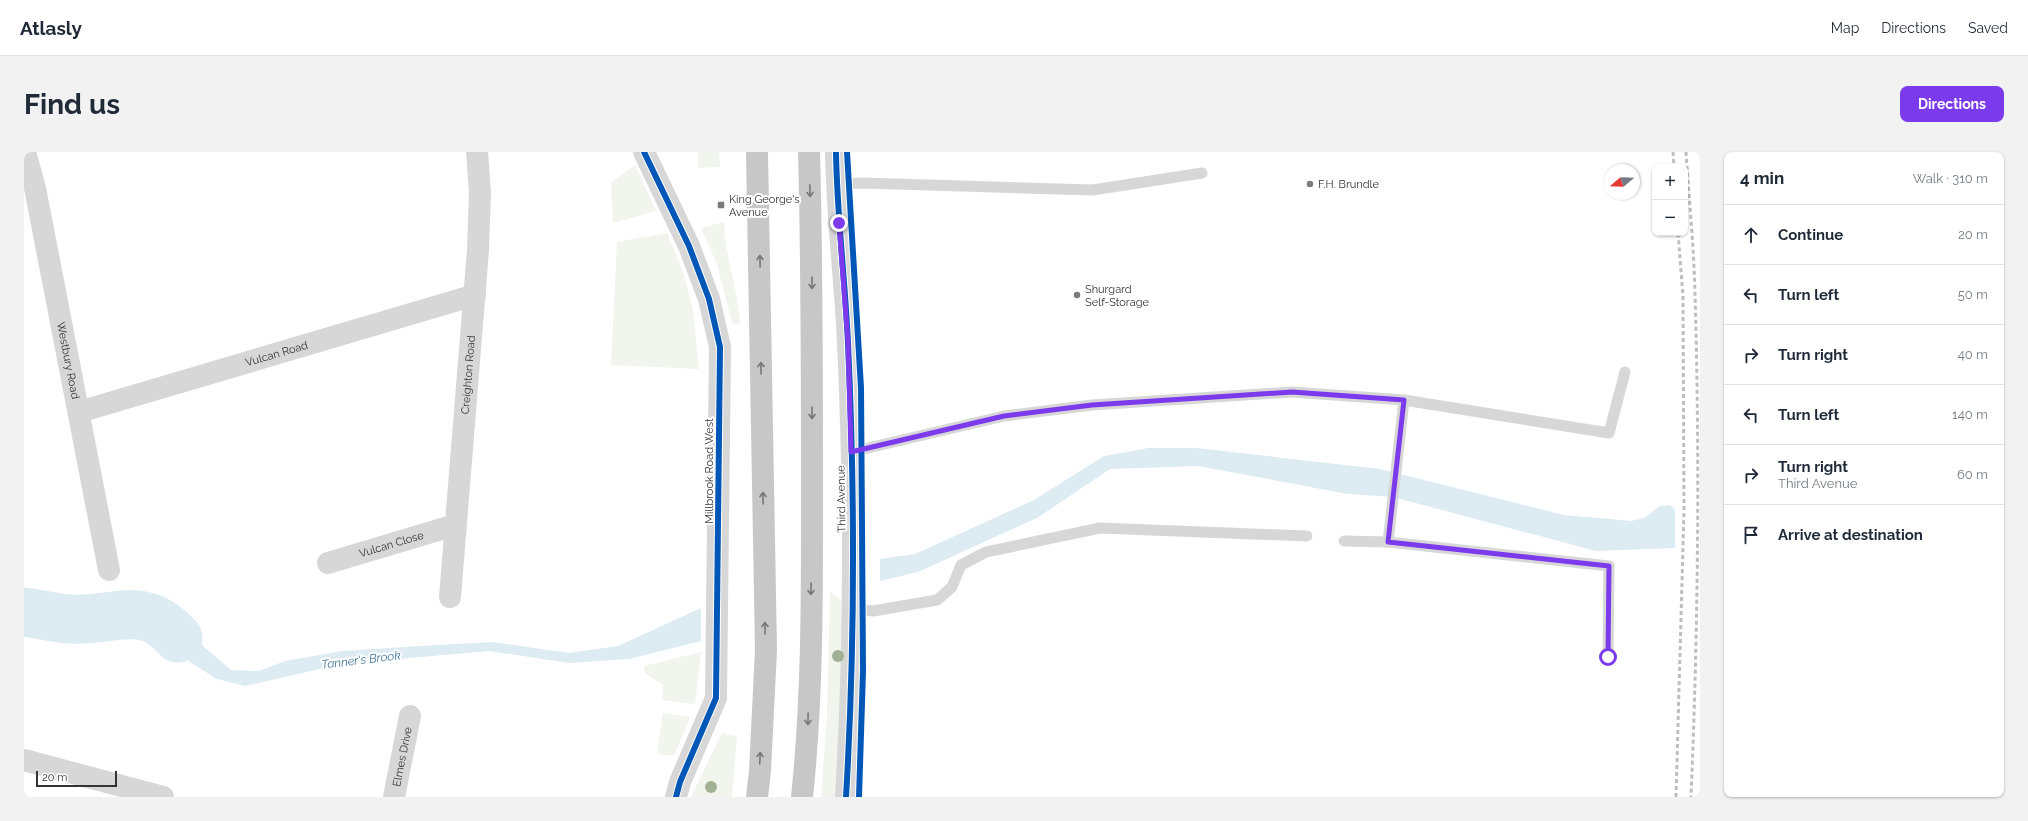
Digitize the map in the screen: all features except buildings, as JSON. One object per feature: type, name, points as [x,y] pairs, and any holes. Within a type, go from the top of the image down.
[{"type":"highway","points":[[756,797],[760,771],[766,650],[757,152]]},
{"type":"highway","points":[[802,797],[807,749],[812,550],[812,244],[809,152]]},
{"type":"street","name":"Westbury Road","points":[[25,152],[36,188],[109,570]]},
{"type":"street","name":"Creighton Road","points":[[450,597],[475,295],[480,192],[477,152]]},
{"type":"street","name":"Millbrook Road West","points":[[644,152],[689,246],[709,299],[720,347],[716,698],[680,782],[676,797]]},
{"type":"street","name":"Third Avenue","points":[[836,152],[848,343],[854,609],[852,701],[846,797]]},
{"type":"street","name":"Vulcan Road","points":[[79,412],[475,295]]},
{"type":"street","name":"Vulcan Close","points":[[328,563],[455,525]]},
{"type":"street","name":"Elmes Drive","points":[[394,797],[410,716]]},
{"type":"street","points":[[24,760],[163,797]]},
{"type":"lane","points":[[837,184],[862,183],[1093,190],[1202,173]]},
{"type":"lane","points":[[851,452],[1004,416],[1092,405],[1292,392],[1404,400],[1609,433],[1625,372]]},
{"type":"lane","points":[[1388,542],[1404,400]]},
{"type":"lane","points":[[854,609],[873,611],[937,600],[952,587],[961,565],[986,552],[1100,528],[1307,536]]},
{"type":"lane","points":[[1344,542],[1388,542],[1609,566],[1608,657]]},
{"type":"shaded area","points":[[698,152],[719,152],[720,167],[698,168]]},
{"type":"shaded area","points":[[635,165],[656,211],[613,223],[611,182]]},
{"type":"shaded area","points":[[724,222],[739,311],[740,324],[737,325],[732,323],[717,264],[701,228]]},
{"type":"shaded area","points":[[667,233],[683,272],[693,309],[699,369],[611,365],[617,242]]},
{"type":"shaded area","points":[[830,592],[850,607],[842,797],[821,797],[827,715]]},
{"type":"shaded area","points":[[701,652],[695,704],[662,700],[663,685],[645,673],[644,666]]},
{"type":"shaded area","points":[[663,713],[690,717],[674,756],[657,754]]},
{"type":"shaded area","points":[[722,733],[737,736],[732,797],[691,797]]},
{"type":"water","points":[[1148,448],[1197,448],[1380,469],[1564,515],[1631,521],[1644,518],[1660,506],[1670,505],[1675,510],[1675,548],[1596,551],[1393,497],[1348,494],[1198,466],[1110,469],[1037,518],[918,572],[880,581],[880,559],[915,554],[1034,500],[1104,456]]},
{"type":"water","points":[[143,604],[167,609],[202,645],[231,670],[259,671],[285,661],[342,651],[492,642],[569,653],[618,646],[701,608],[701,641],[629,659],[569,663],[489,651],[342,664],[245,686],[217,679],[190,662],[165,632],[151,622],[119,618],[118,605]]},
{"type":"waterway","name":"Tanner's Brook","points":[[24,612],[70,619],[140,615],[165,626],[178,638]]},
{"type":"railway","points":[[1673,152],[1674,164]]},
{"type":"railway","points":[[1686,152],[1693,241],[1697,357],[1698,483],[1697,609],[1691,797]]},
{"type":"railway","points":[[1676,797],[1684,511],[1683,296],[1678,236]]},
{"type":"cycle path","points":[[644,152],[689,246],[709,299],[720,347],[716,698],[680,782],[676,797]]},
{"type":"cycle path","points":[[836,152],[848,343],[853,513],[851,684],[846,797]]},
{"type":"cycle path","points":[[847,152],[861,388],[863,671],[859,797]]},
{"type":"place","name":"F.H. Brundle","points":[[1310,184]]},
{"type":"place","name":"King George's Avenue","points":[[721,205]]},
{"type":"place","name":"Shurgard Self-Storage","points":[[1077,295]]},
{"type":"route","points":[[839,223],[848,343],[851,452],[1004,416],[1092,405],[1292,392],[1404,400],[1388,542],[1609,566],[1608,657]]}]
